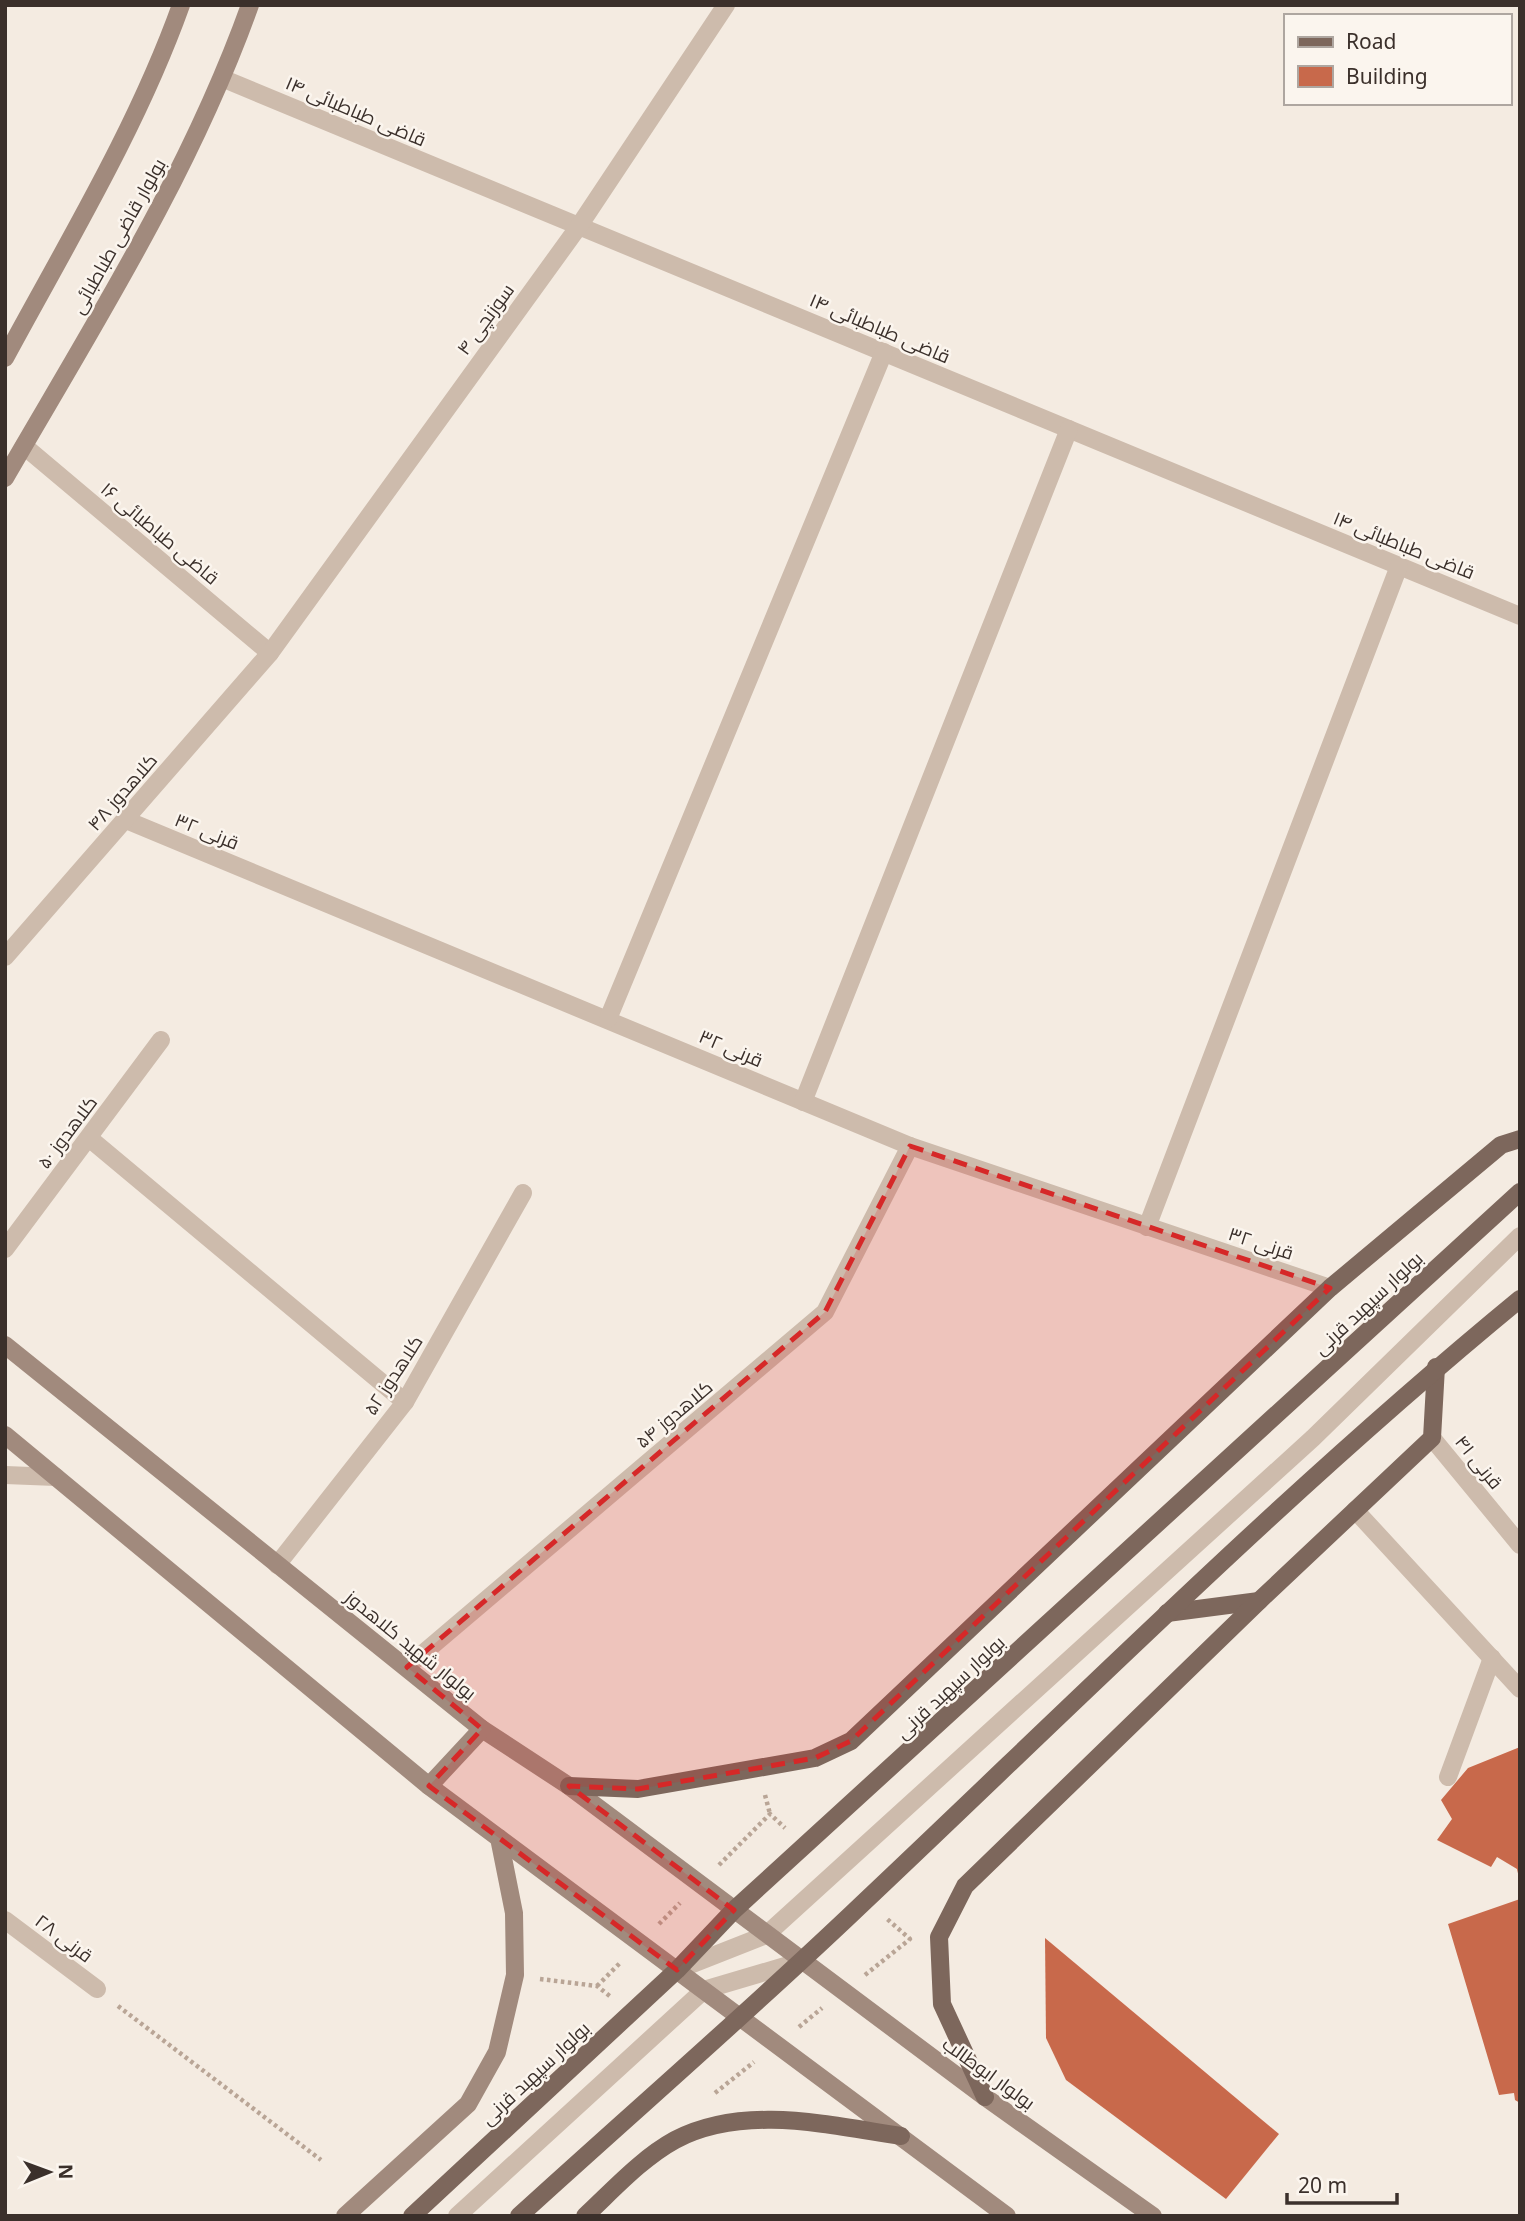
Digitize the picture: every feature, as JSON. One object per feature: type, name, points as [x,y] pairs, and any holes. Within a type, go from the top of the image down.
[{"type":"main road","points":[[5,358],[100,180],[168,43],[181,5]]},
{"type":"main road","name":"بولوار قاضی طباطبائی","points":[[5,478],[162,204],[224,79],[250,5]]},
{"type":"main road","points":[[569,1786],[651,1787],[815,1758],[851,1741],[1330,1288],[1502,1145],[1520,1139]]},
{"type":"main road","name":"بولوار سپهبد قرنی","points":[[412,2216],[677,1970],[734,1910],[1520,1192]]},
{"type":"main road","points":[[519,2216],[802,1961],[1167,1613],[1436,1367],[1520,1299]]},
{"type":"main road","name":"بولوار شهید کلاهدوز","points":[[5,1345],[482,1729],[569,1786],[802,1961]]},
{"type":"main road","points":[[985,2097],[942,2004],[939,1937],[965,1886],[1259,1601],[1432,1438],[1436,1367]]},
{"type":"main road","points":[[5,1436],[429,1786],[1007,2216]]},
{"type":"main road","points":[[1167,1613],[1259,1601]]},
{"type":"main road","points":[[429,1786],[482,1729]]},
{"type":"main road","points":[[345,2216],[468,2104],[497,2052],[514,1975],[514,1913],[499,1838]]},
{"type":"main road","name":"بولوار ابوطالب","points":[[802,1961],[985,2097],[1153,2216]]},
{"type":"main road","points":[[585,2216],[674,2141],[720,2122],[804,2121],[901,2136]]},
{"type":"street","name":"سوزنچی ۴","points":[[270,653],[579,226],[726,5]]},
{"type":"street","name":"قاضی طباطبائی ۱۴","points":[[224,79],[1520,616]]},
{"type":"street","points":[[608,1020],[884,352]]},
{"type":"street","points":[[803,1101],[1069,429]]},
{"type":"street","name":"قاضی طباطبائی ۱۶","points":[[23,446],[270,653]]},
{"type":"street","points":[[1147,1227],[1399,566]]},
{"type":"street","name":"کلاهدوز ۴۸","points":[[5,957],[270,653]]},
{"type":"street","name":"قرنی ۳۲","points":[[126,820],[909,1146],[1330,1288]]},
{"type":"street","name":"کلاهدوز ۵۰","points":[[5,1249],[161,1040]]},
{"type":"street","points":[[89,1138],[404,1402]]},
{"type":"street","name":"کلاهدوز ۵۴","points":[[407,1667],[825,1312],[909,1146]]},
{"type":"street","name":"کلاهدوز ۵۲","points":[[277,1565],[404,1402],[523,1193]]},
{"type":"street","points":[[677,1970],[766,1935],[1313,1438],[1520,1236]]},
{"type":"street","name":"قرنی ۴۱","points":[[1432,1438],[1520,1545]]},
{"type":"street","points":[[5,1475],[55,1477]]},
{"type":"street","points":[[1355,1510],[1520,1689]]},
{"type":"street","points":[[1448,1777],[1492,1658]]},
{"type":"street","name":"قرنی ۲۸","points":[[7,1925],[97,1989]]},
{"type":"street","points":[[457,2216],[704,1990],[802,1961]]},
{"type":"path","points":[[97,1989],[321,2160]]},
{"type":"highlighted area","points":[[910,1146],[1330,1288],[851,1741],[815,1758],[638,1789],[569,1786],[734,1910],[677,1970],[429,1786],[482,1729],[407,1667],[825,1312]]},
{"type":"building","points":[[1520,1747],[1519,1878],[1517,1869],[1497,1857],[1491,1867],[1437,1840],[1452,1819],[1441,1800],[1468,1768]]},
{"type":"building","points":[[1520,1899],[1520,2103],[1515,2100],[1514,2093],[1499,2095],[1448,1924]]},
{"type":"building","points":[[1045,1938],[1279,2134],[1226,2199],[1066,2080],[1046,2038]]}]
